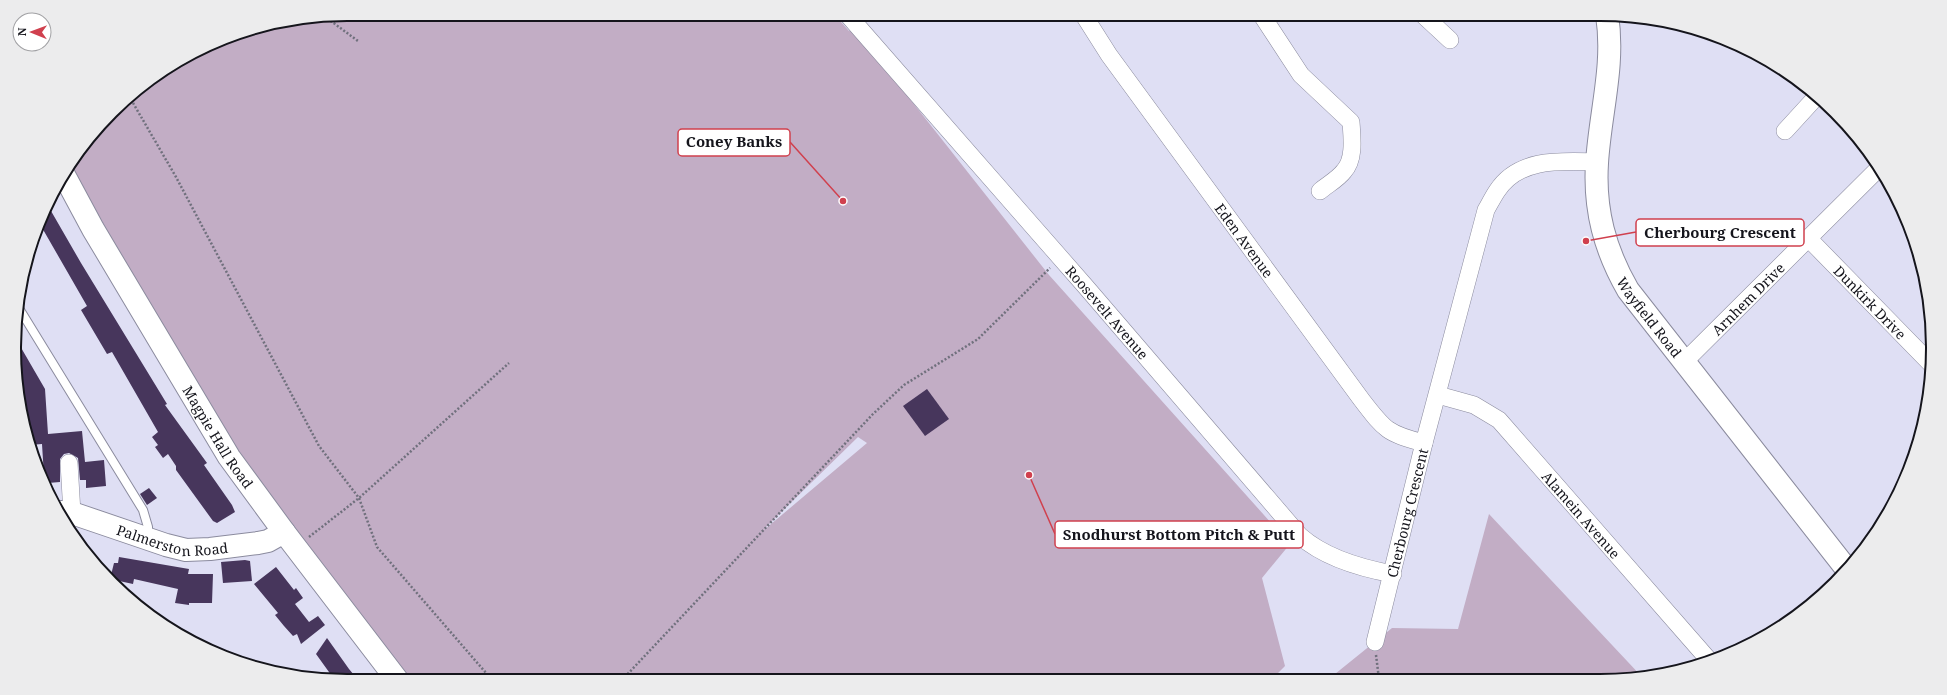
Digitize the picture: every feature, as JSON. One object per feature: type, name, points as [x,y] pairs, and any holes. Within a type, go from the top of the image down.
[{"type":"street","name":"Roosevelt Avenue","points":[[853,21],[1300,536],[1319,549],[1337,558],[1367,569],[1393,574]]},
{"type":"street","name":"Eden Avenue","points":[[1087,21],[1109,55],[1379,422],[1389,431],[1404,438],[1424,443]]},
{"type":"street","points":[[1266,21],[1301,75],[1351,122],[1352,143],[1345,171],[1320,191]]},
{"type":"street","points":[[1430,21],[1450,40]]},
{"type":"street","name":"Wayfield Road","points":[[1608,21],[1611,56],[1597,162],[1597,192],[1600,220],[1613,263],[1628,290],[1843,565]]},
{"type":"street","points":[[1785,131],[1813,100]]},
{"type":"street","name":"Cherbourg Crescent","points":[[1375,642],[1393,574],[1424,443],[1438,395],[1484,217],[1497,190],[1509,177],[1537,164],[1552,161],[1597,162]]},
{"type":"street","name":"Arnhem Drive","points":[[1684,362],[1875,172]]},
{"type":"street","name":"Magpie Hall Road","points":[[67,181],[93,229],[165,352],[230,457],[289,539],[393,674]]},
{"type":"street","name":"Dunkirk Drive","points":[[1809,239],[1926,357]]},
{"type":"street","name":"Alamein Avenue","points":[[1438,395],[1474,405],[1486,410],[1499,420],[1706,656]]},
{"type":"street","points":[[66,513],[69,463]]},
{"type":"street","name":"Palmerston Road","points":[[66,513],[175,548],[198,550],[289,539]]},
{"type":"lane","points":[[23,315],[143,510],[148,527],[148,539]]},
{"type":"path","points":[[332,22],[358,41]]},
{"type":"path","points":[[132,102],[176,177],[319,446],[359,498],[377,547],[487,674]]},
{"type":"path","points":[[628,674],[873,414],[904,385],[978,339],[1010,306],[1061,259]]},
{"type":"path","points":[[289,539],[306,538],[359,498],[509,363]]},
{"type":"path","points":[[1375,642],[1378,674]]},
{"type":"shaded area","points":[[840,21],[849,31],[857,32],[1049,275],[1290,544],[1262,578],[1285,666],[1277,674],[404,674],[222,437],[70,176],[88,149],[102,132],[132,102],[166,76],[203,55],[243,38],[284,27],[326,22]],"holes":[[[858,437],[867,443],[764,530]]]},
{"type":"shaded area","points":[[1489,514],[1637,671],[1600,674],[1335,674],[1392,628],[1458,629]]},
{"type":"building","points":[[51,211],[167,404],[165,405],[207,463],[204,465],[232,505],[235,512],[217,523],[213,521],[176,470],[176,466],[168,454],[163,458],[155,447],[158,445],[152,437],[158,432],[112,352],[107,354],[81,310],[87,306],[43,230]]},
{"type":"building","points":[[21,348],[45,389],[48,434],[82,431],[85,462],[104,460],[106,486],[86,488],[86,480],[80,480],[78,458],[69,453],[64,454],[60,459],[60,482],[51,483],[43,465],[42,444],[36,445],[27,411]]},
{"type":"building","points":[[927,389],[949,419],[925,436],[903,406]]},
{"type":"building","points":[[149,488],[157,498],[147,505],[140,494]]},
{"type":"building","points":[[119,557],[189,569],[188,574],[213,574],[212,603],[189,603],[189,605],[175,603],[178,589],[134,579],[133,584],[120,581],[112,573],[114,563],[118,563]]},
{"type":"building","points":[[250,561],[252,581],[223,583],[221,562]]},
{"type":"building","points":[[276,567],[294,590],[296,588],[303,598],[295,604],[309,622],[318,616],[325,625],[301,644],[297,634],[293,636],[284,626],[275,615],[278,613],[254,584]]},
{"type":"building","points":[[327,638],[353,674],[330,673],[316,654]]},
{"type":"place","name":"Coney Banks","points":[[843,201]]},
{"type":"place","name":"Cherbourg Crescent","points":[[1586,241]]},
{"type":"place","name":"Snodhurst Bottom Pitch & Putt","points":[[1029,475]]}]
